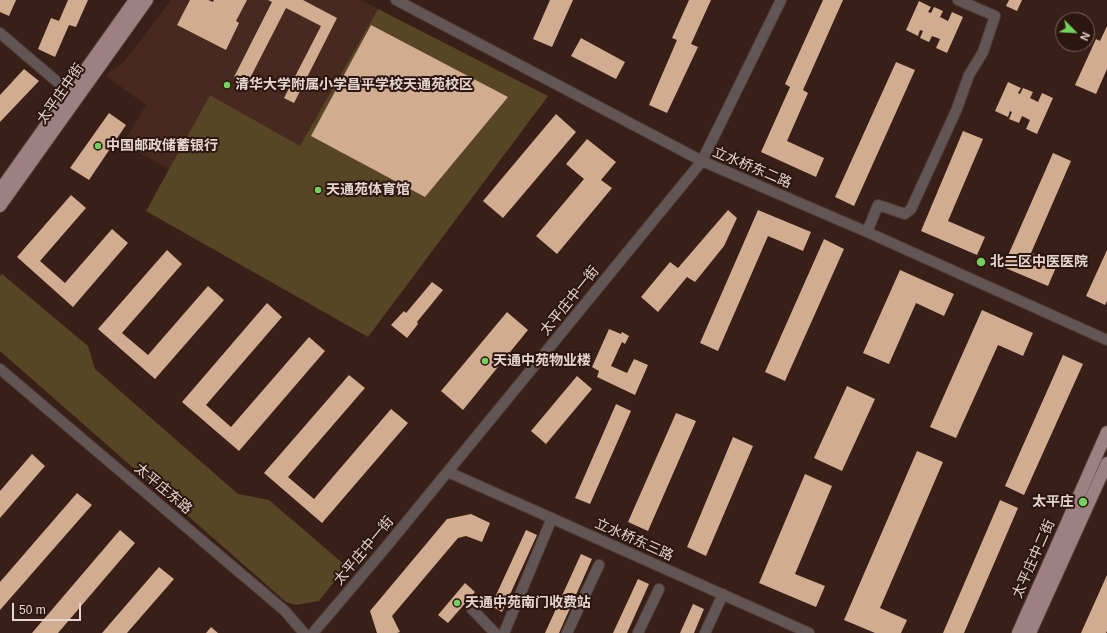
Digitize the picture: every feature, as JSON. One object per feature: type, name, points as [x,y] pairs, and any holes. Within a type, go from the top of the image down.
[{"type":"main road","name":"太平庄中街","points":[[0,190],[135,0]]},
{"type":"main road","name":"太平庄中街","points":[[0,206],[147,0]]},
{"type":"main road","name":"太平庄中二街","points":[[1018,633],[1107,432]]},
{"type":"main road","name":"太平庄中二街","points":[[1030,633],[1107,463]]},
{"type":"street","name":"立水桥东二路","points":[[396,0],[702,161],[867,232],[1107,340]]},
{"type":"street","name":"太平庄中一街","points":[[313,633],[386,548],[702,161],[781,0]]},
{"type":"street","points":[[867,232],[878,204],[905,214],[911,208],[956,111],[969,74],[983,52],[995,16],[958,0]]},
{"type":"street","points":[[0,33],[69,92]]},
{"type":"street","name":"太平庄东路","points":[[0,369],[278,605],[304,633]]},
{"type":"street","name":"立水桥东三路","points":[[448,472],[809,633]]},
{"type":"street","points":[[504,633],[552,518]]},
{"type":"street","points":[[568,633],[599,566]]},
{"type":"street","points":[[638,633],[659,589]]},
{"type":"street","points":[[705,633],[722,594]]},
{"type":"street","points":[[471,608],[495,633]]},
{"type":"shaded area","name":"清华大学附属小学昌平学校天通苑校区","points":[[169,0],[361,0],[378,9],[300,147],[210,95],[169,169],[123,144],[146,105],[106,76],[111,70],[122,64],[169,3]]},
{"type":"shaded area","name":"天通苑体育馆","points":[[378,9],[548,96],[368,337],[146,211],[210,95],[300,146]]},
{"type":"shaded area","points":[[2,274],[88,346],[95,369],[238,494],[269,500],[346,566],[319,601],[296,605],[286,602],[0,351],[0,276]]},
{"type":"building","points":[[0,0],[16,0],[9,16],[0,12]]},
{"type":"building","points":[[68,0],[88,0],[76,27],[69,25],[55,57],[38,49],[51,18],[59,21]]},
{"type":"building","points":[[190,0],[208,0],[213,2],[214,0],[247,0],[236,21],[239,23],[226,50],[177,25]]},
{"type":"building","points":[[268,0],[303,0],[337,18],[294,103],[284,98],[321,26],[286,8],[247,84],[234,77],[272,2]]},
{"type":"building","points":[[550,0],[573,0],[552,47],[533,39]]},
{"type":"building","points":[[689,0],[711,0],[691,44],[698,47],[667,113],[649,105],[677,40],[672,38]]},
{"type":"building","points":[[823,0],[843,0],[803,90],[808,93],[787,141],[824,158],[816,177],[761,152],[790,87],[785,84]]},
{"type":"building","points":[[1009,0],[1022,0],[1017,11],[1006,6]]},
{"type":"building","points":[[919,1],[931,7],[928,12],[931,13],[934,7],[943,11],[940,17],[948,21],[952,12],[963,17],[947,53],[936,48],[940,39],[932,36],[929,42],[920,38],[923,31],[920,30],[918,36],[906,30]]},
{"type":"building","points":[[371,25],[508,97],[425,197],[311,136]]},
{"type":"building","points":[[1107,26],[1107,69],[1096,94],[1075,85],[1090,52],[1095,52],[1096,39],[1100,41]]},
{"type":"building","points":[[581,38],[625,62],[616,79],[571,56]]},
{"type":"building","points":[[896,62],[915,70],[854,206],[835,197]]},
{"type":"building","points":[[24,69],[39,81],[0,122],[0,95]]},
{"type":"building","points":[[1008,82],[1021,88],[1018,93],[1020,94],[1023,88],[1033,92],[1030,98],[1038,102],[1042,93],[1053,98],[1037,134],[1026,129],[1030,120],[1022,116],[1019,123],[1009,119],[1012,112],[1010,111],[1008,117],[995,111]]},
{"type":"building","name":"中国邮政储蓄银行","points":[[109,113],[126,125],[89,180],[70,168]]},
{"type":"building","points":[[556,114],[576,132],[503,218],[483,201]]},
{"type":"building","points":[[963,131],[983,139],[948,221],[985,237],[977,255],[921,231]]},
{"type":"building","points":[[587,139],[616,162],[601,180],[612,188],[557,254],[536,236],[584,179],[566,164]]},
{"type":"building","points":[[1053,153],[1071,161],[1031,253],[1057,265],[1048,286],[1003,267]]},
{"type":"building","points":[[71,195],[86,208],[40,261],[65,283],[112,229],[128,243],[73,307],[17,257]]},
{"type":"building","points":[[728,210],[737,218],[724,246],[695,282],[687,277],[658,312],[641,297],[670,262],[678,268]]},
{"type":"building","points":[[758,210],[811,232],[803,251],[768,236],[718,351],[700,343]]},
{"type":"building","points":[[824,239],[844,249],[785,381],[765,372]]},
{"type":"building","points":[[167,250],[182,264],[122,333],[148,355],[208,286],[224,300],[155,379],[98,329]]},
{"type":"building","points":[[1107,250],[1107,301],[1105,305],[1086,296]]},
{"type":"building","points":[[900,270],[954,294],[944,316],[916,303],[889,364],[863,353]]},
{"type":"building","points":[[432,282],[443,290],[417,322],[418,324],[407,338],[391,325],[404,311],[406,313]]},
{"type":"building","points":[[267,303],[282,317],[206,405],[231,427],[309,337],[325,351],[239,451],[182,402]]},
{"type":"building","points":[[982,310],[1033,333],[1023,356],[998,345],[956,438],[930,427]]},
{"type":"building","name":"天通中苑物业楼","points":[[507,312],[528,330],[463,410],[441,391]]},
{"type":"building","points":[[609,329],[621,334],[622,332],[629,336],[625,344],[622,342],[611,366],[627,373],[634,359],[648,365],[635,395],[597,377],[599,371],[592,367]]},
{"type":"building","points":[[1063,355],[1083,364],[1024,495],[1005,486]]},
{"type":"building","points":[[349,375],[365,388],[288,477],[314,499],[391,409],[408,423],[322,523],[264,473]]},
{"type":"building","points":[[577,376],[592,389],[546,444],[531,431]]},
{"type":"building","points":[[847,386],[875,399],[842,471],[814,458]]},
{"type":"building","points":[[616,404],[631,411],[590,504],[575,498]]},
{"type":"building","points":[[676,413],[696,421],[648,531],[628,522]]},
{"type":"building","points":[[733,437],[753,446],[706,556],[687,547]]},
{"type":"building","points":[[917,451],[943,462],[880,608],[907,620],[901,633],[875,633],[844,620]]},
{"type":"building","points":[[32,454],[45,466],[0,518],[0,491]]},
{"type":"building","points":[[805,474],[832,486],[795,574],[825,586],[816,607],[759,583]]},
{"type":"building","points":[[77,493],[92,505],[0,610],[0,582]]},
{"type":"building","points":[[1000,500],[1018,508],[964,633],[943,633]]},
{"type":"building","points":[[471,514],[490,523],[482,542],[466,536],[458,538],[392,616],[400,632],[377,633],[370,611],[447,519]]},
{"type":"building","points":[[120,530],[135,543],[58,633],[32,633]]},
{"type":"building","points":[[526,530],[537,535],[502,612],[491,606]]},
{"type":"building","points":[[581,554],[592,559],[559,633],[545,633]]},
{"type":"building","points":[[159,567],[174,579],[127,633],[102,633]]},
{"type":"building","points":[[1107,575],[1107,631],[1106,633],[1081,633]]},
{"type":"building","points":[[638,579],[649,584],[627,633],[613,633]]},
{"type":"building","name":"天通中苑南门收费站","points":[[465,583],[475,592],[448,623],[438,615]]},
{"type":"building","points":[[693,604],[704,609],[694,633],[680,633]]},
{"type":"building","points":[[211,627],[218,633],[206,633]]},
{"type":"place","name":"清华大学附属小学昌平学校天通苑校区","points":[[227,85]]},
{"type":"place","name":"中国邮政储蓄银行","points":[[98,146]]},
{"type":"place","name":"天通苑体育馆","points":[[318,190]]},
{"type":"place","name":"北二区中医医院","points":[[981,262]]},
{"type":"place","name":"天通中苑物业楼","points":[[485,361]]},
{"type":"place","name":"太平庄","points":[[1083,502]]},
{"type":"place","name":"天通中苑南门收费站","points":[[457,603]]}]
